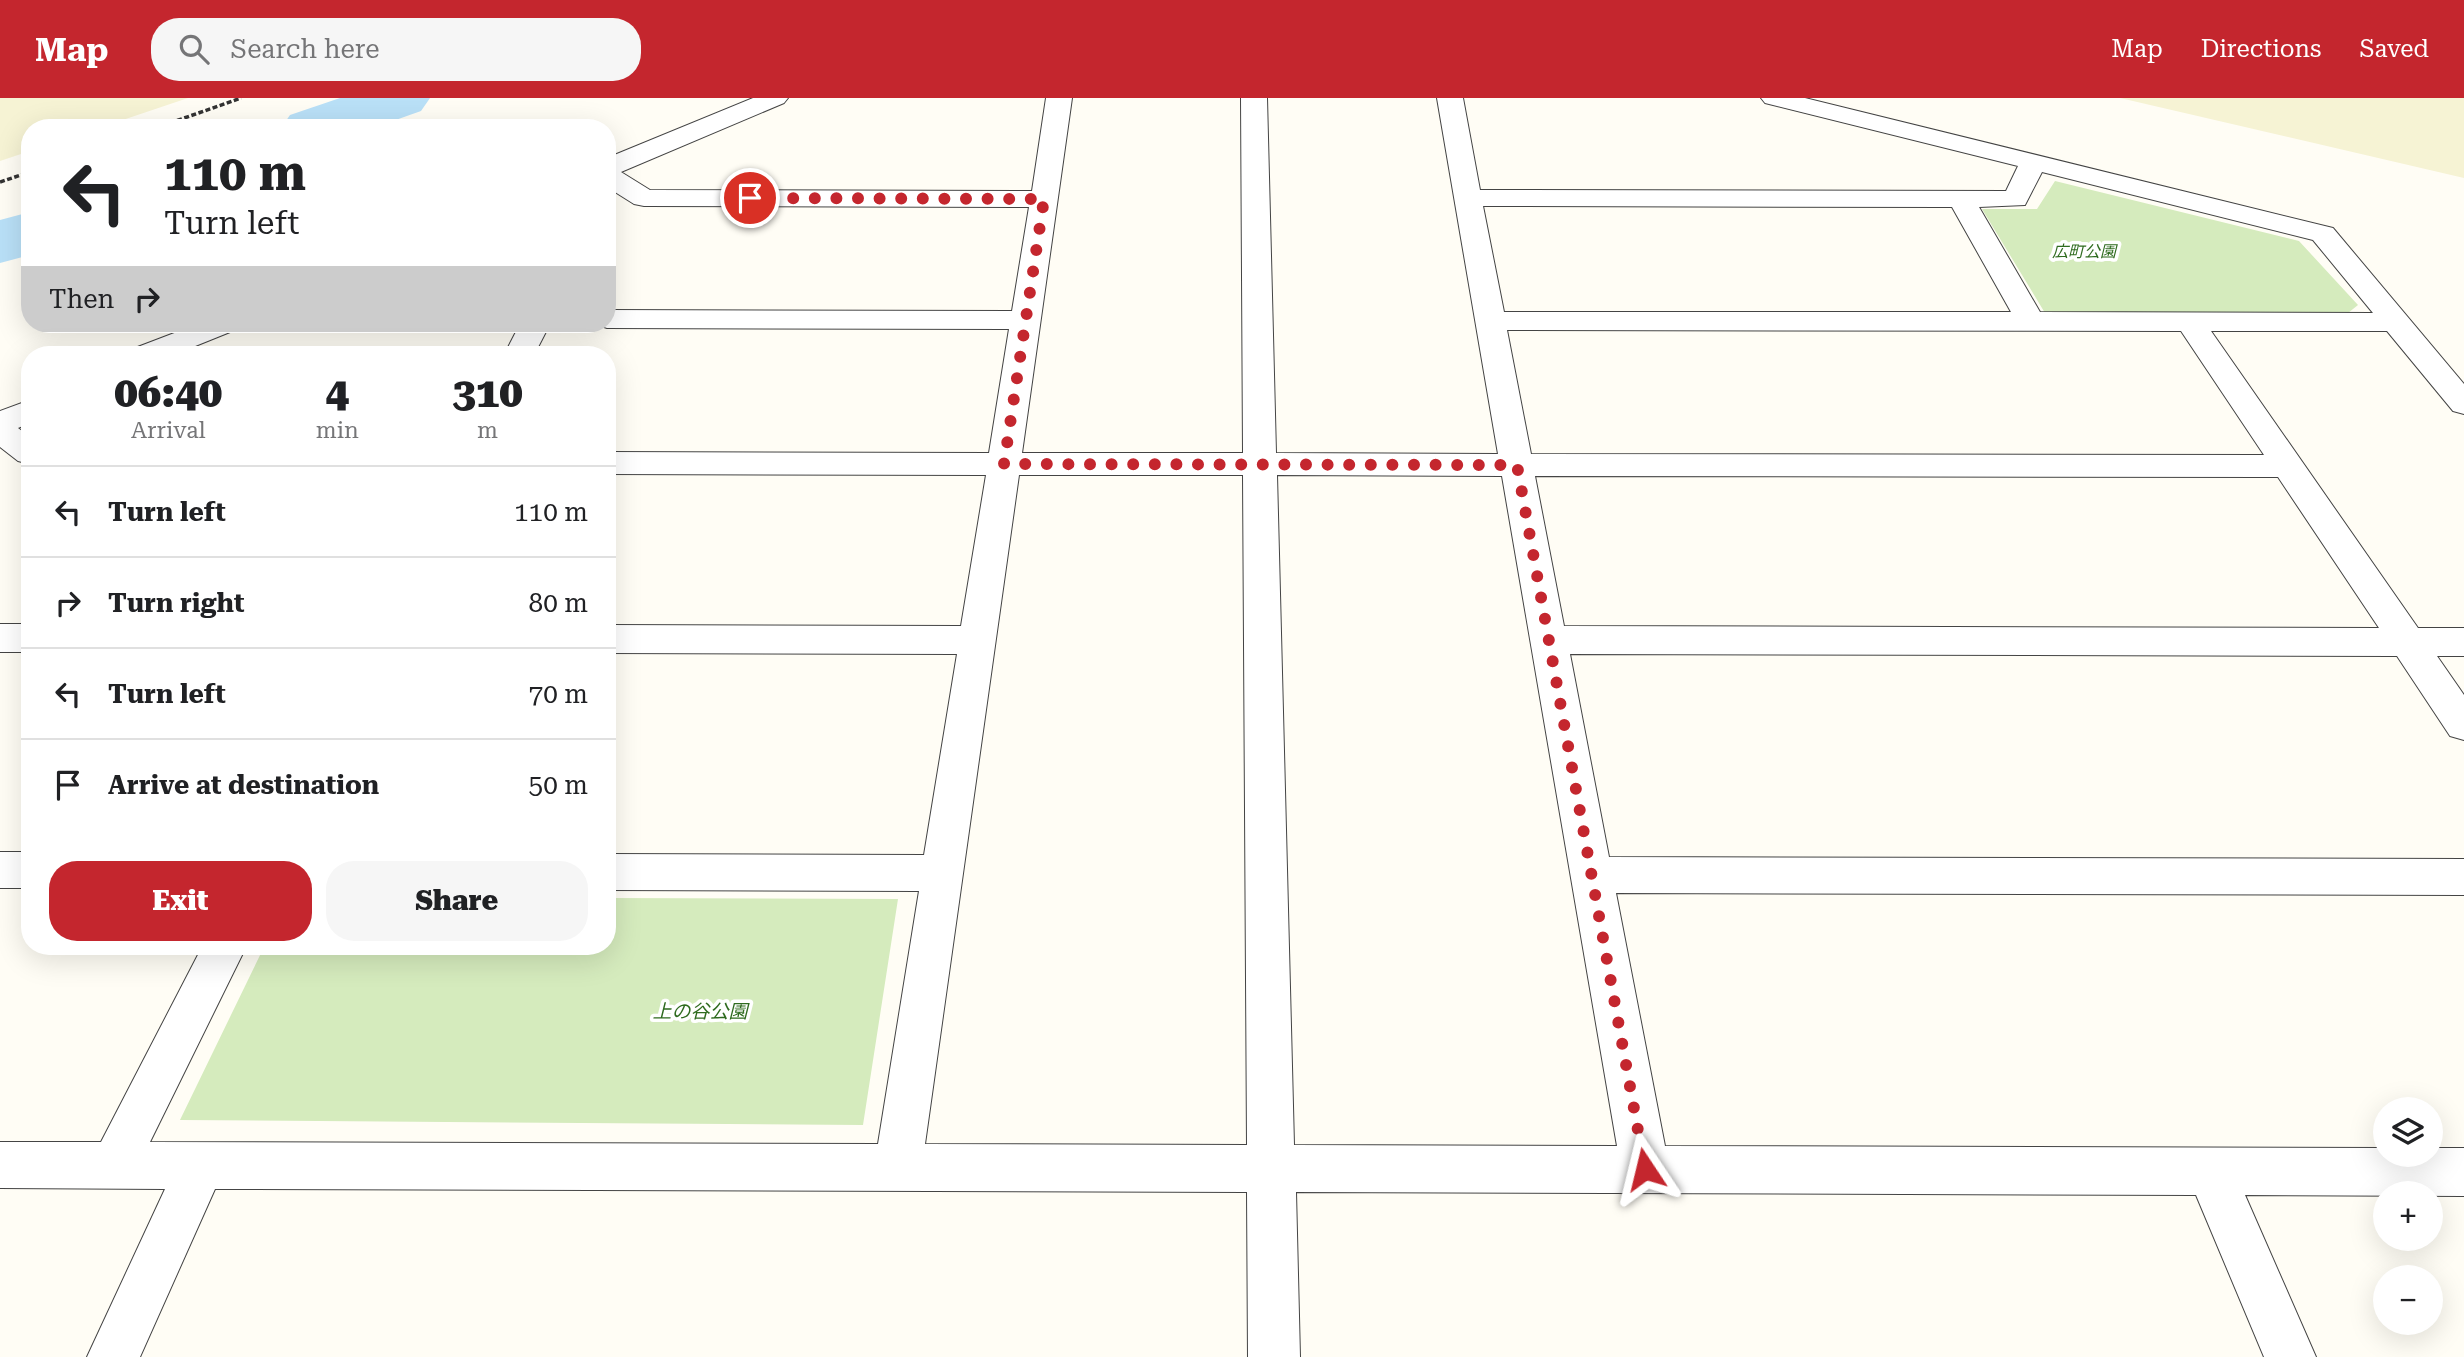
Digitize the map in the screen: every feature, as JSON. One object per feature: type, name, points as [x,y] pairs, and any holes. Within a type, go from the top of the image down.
[{"type":"street","points":[[616,164],[775,98]]},
{"type":"street","points":[[898,1168],[1059,98]]},
{"type":"street","points":[[1254,98],[1274,1357]]},
{"type":"street","points":[[1450,98],[1645,1169]]},
{"type":"street","points":[[1774,98],[2323,234],[2464,404]]},
{"type":"street","points":[[1469,198],[2015,199],[2034,162]]},
{"type":"street","points":[[616,181],[644,198],[1044,199]]},
{"type":"street","points":[[1961,199],[2031,322]]},
{"type":"street","points":[[616,319],[1025,320]]},
{"type":"street","points":[[1490,321],[2396,322]]},
{"type":"street","points":[[2190,322],[2464,725]]},
{"type":"street","points":[[169,346],[201,333]]},
{"type":"street","points":[[0,424],[21,414]]},
{"type":"street","points":[[0,431],[21,446]]},
{"type":"street","points":[[616,463],[2288,467]]},
{"type":"street","points":[[0,638],[21,638]]},
{"type":"street","points":[[616,639],[978,640]]},
{"type":"street","points":[[1549,640],[2464,642]]},
{"type":"street","points":[[0,870],[21,870]]},
{"type":"street","points":[[616,872],[942,873]]},
{"type":"street","points":[[1592,874],[2464,877]]},
{"type":"street","points":[[114,1165],[220,955]]},
{"type":"street","points":[[0,1165],[2464,1172]]},
{"type":"street","points":[[113,1357],[201,1166]]},
{"type":"street","points":[[2210,1171],[2290,1357]]},
{"type":"path","points":[[182,119],[242,98]]},
{"type":"path","points":[[0,182],[21,175]]},
{"type":"shaded area","points":[[0,98],[188,98],[126,119],[21,119],[21,154],[0,161]]},
{"type":"shaded area","points":[[2120,98],[2464,98],[2464,178]]},
{"type":"green space","name":"広町公園","points":[[2055,181],[2299,241],[2358,305],[2348,313],[2045,313],[1982,209],[2037,209]]},
{"type":"green space","name":"上の谷公園","points":[[616,898],[898,899],[863,1125],[180,1120],[260,955],[616,955]]},
{"type":"waterway","points":[[338,119],[400,98]]},
{"type":"waterway","points":[[0,243],[21,235]]},
{"type":"route","points":[[750,198],[1044,199],[1004,464],[1517,465],[1645,1169]]}]
